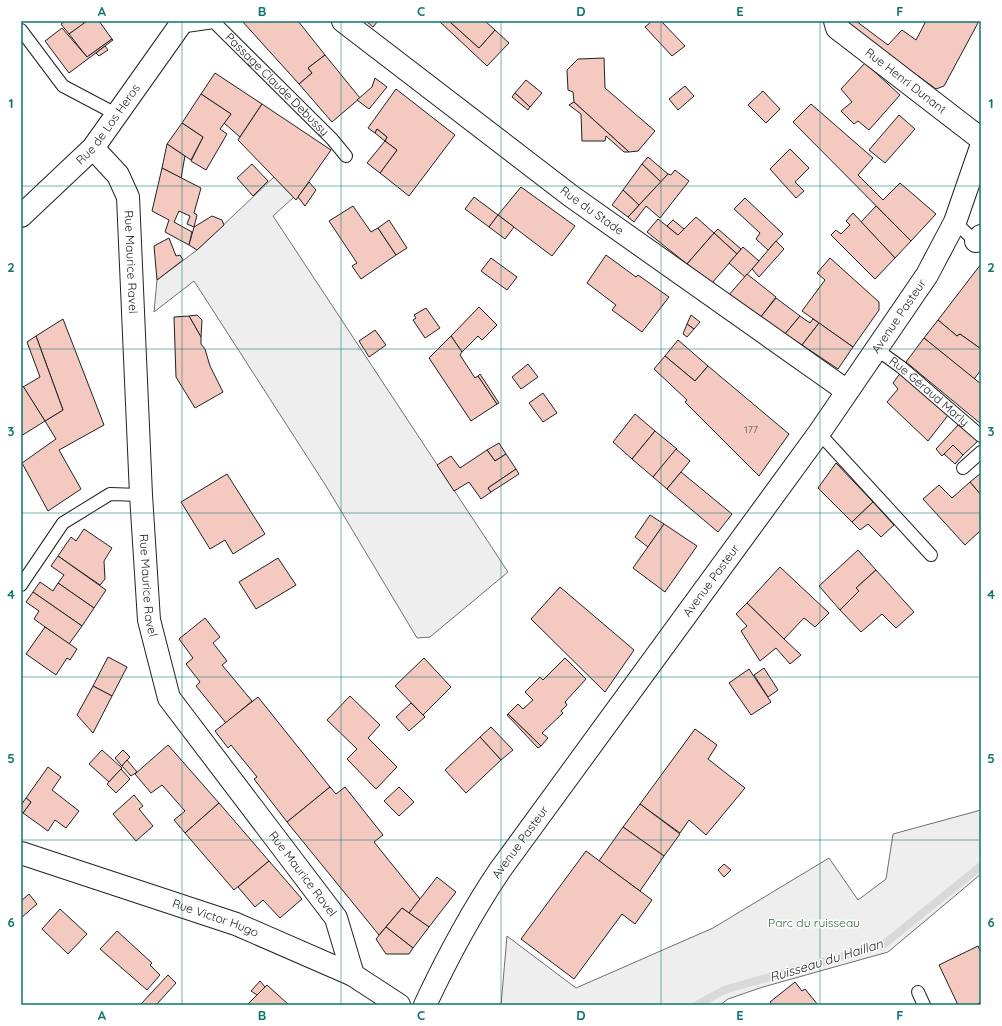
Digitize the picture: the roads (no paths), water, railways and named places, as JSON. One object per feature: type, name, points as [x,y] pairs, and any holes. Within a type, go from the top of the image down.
[{"type":"street","name":"Rue du Stade","points":[[343,21],[571,196],[847,391]]},
{"type":"street","name":"Rue Henri Dunant","points":[[835,21],[837,28],[981,139]]},
{"type":"street","name":"Rue de Los Heros","points":[[21,216],[92,148],[178,23]]},
{"type":"street","name":"Avenue Pasteur","points":[[425,1005],[478,903],[491,883],[819,433],[927,275],[955,222],[981,147]]},
{"type":"street","name":"Rue Maurice Ravel","points":[[92,148],[118,175],[128,197],[141,494],[149,620],[169,698],[336,918],[354,975]]},
{"type":"street","name":"Rue Victor Hugo","points":[[21,852],[236,924],[354,975],[400,1005]]},
{"type":"lane","name":"Passage Claude Debussy","points":[[178,23],[214,22],[332,139],[346,156]]},
{"type":"lane","points":[[21,30],[63,86],[116,114]]},
{"type":"lane","points":[[955,222],[979,242]]},
{"type":"lane","name":"Rue Géraud Marly","points":[[876,350],[901,367],[981,436]]},
{"type":"lane","points":[[819,433],[931,555]]},
{"type":"lane","points":[[963,468],[981,452]]},
{"type":"lane","points":[[21,585],[63,523],[110,494],[141,494]]},
{"type":"lane","points":[[918,992],[924,1005]]},
{"type":"waterway","name":"Ruisseau du Haillan","points":[[697,1005],[724,990],[883,945],[981,866]]},
{"type":"park label","name":"Parc du ruisseau","points":[[814,923]]}]
